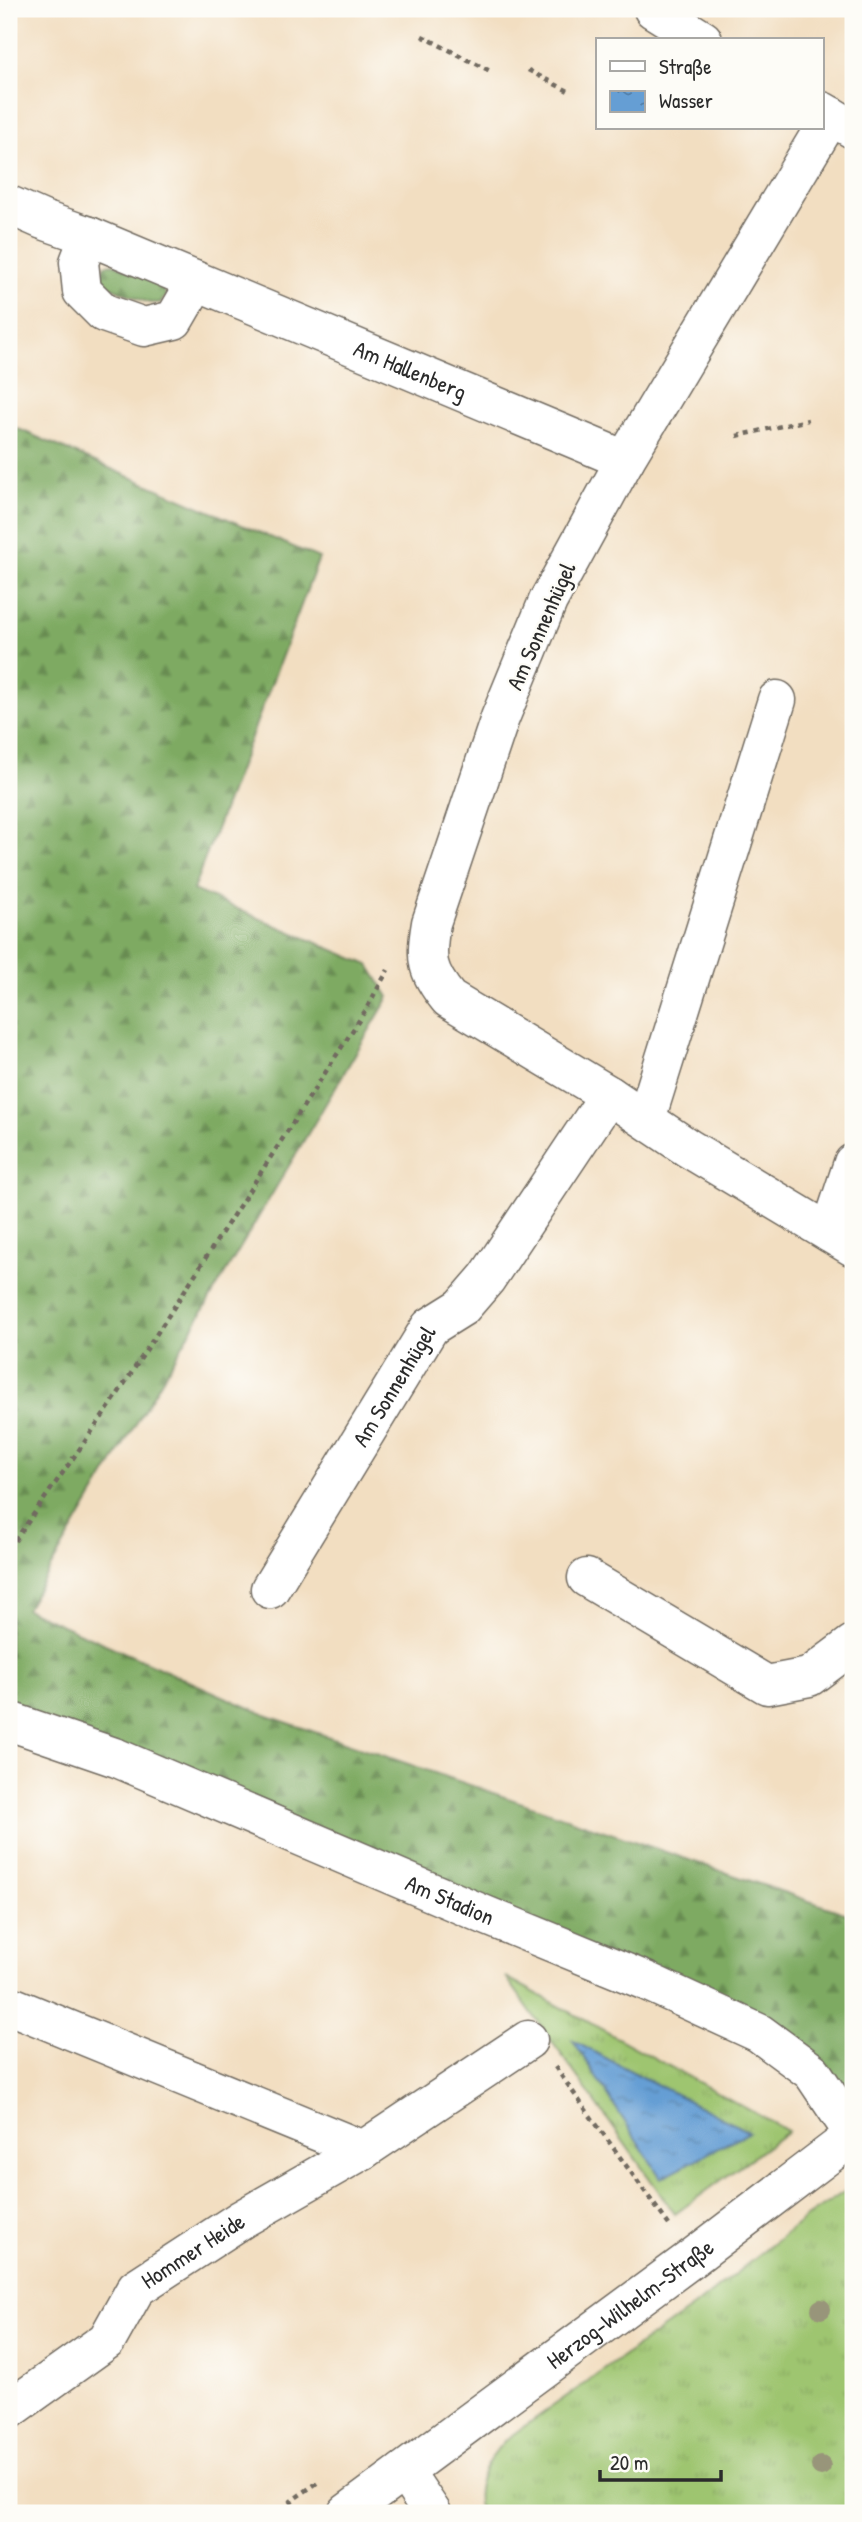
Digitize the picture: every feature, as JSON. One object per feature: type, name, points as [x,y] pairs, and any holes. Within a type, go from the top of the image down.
[{"type":"street","points":[[653,9],[700,38]]},
{"type":"street","name":"Am Sonnenhügel","points":[[835,119],[625,460],[548,601],[503,710],[431,923],[427,948],[432,979],[449,999],[841,1240],[853,1163]]},
{"type":"street","name":"Am Hallenberg","points":[[9,205],[625,460]]},
{"type":"street","points":[[89,236],[79,262],[82,291],[104,313],[144,327],[174,320],[194,280]]},
{"type":"street","points":[[646,1119],[778,700]]},
{"type":"street","name":"Am Sonnenhügel","points":[[270,1589],[430,1327],[462,1307],[487,1278],[609,1095]]},
{"type":"street","points":[[587,1578],[767,1685],[809,1676],[853,1644]]},
{"type":"street","name":"Am Stadion","points":[[9,1721],[117,1758],[646,1981],[759,2034],[812,2072],[853,2135]]},
{"type":"street","points":[[9,2005],[363,2150]]},
{"type":"street","name":"Hommer Heide","points":[[11,2406],[107,2340],[136,2288],[242,2219],[363,2150],[528,2040]]},
{"type":"street","name":"Herzog-Wilhelm-Straße","points":[[347,2513],[691,2259],[853,2135]]},
{"type":"street","points":[[404,2471],[432,2513]]},
{"type":"path","points":[[422,37],[490,71]]},
{"type":"path","points":[[528,70],[572,93]]},
{"type":"path","points":[[737,436],[808,421]]},
{"type":"path","points":[[9,1549],[112,1404],[214,1249],[365,1011],[400,949],[427,948]]},
{"type":"path","points":[[528,2040],[544,2052],[624,2161],[691,2259]]},
{"type":"green space","points":[[114,264],[162,285],[166,296],[160,303],[149,303],[101,283],[101,273],[105,265]]},
{"type":"green space","points":[[9,425],[319,558],[193,890],[369,965],[389,997],[26,1609],[268,1716],[853,1916],[853,2087],[842,2098],[818,2065],[9,1705]]},
{"type":"green space","points":[[506,1977],[788,2131],[675,2214]]},
{"type":"green space","points":[[853,2186],[850,2513],[481,2513],[478,2503],[479,2483],[487,2465],[505,2440],[700,2302],[806,2217]]},
{"type":"water","points":[[573,2041],[749,2132],[661,2178]]}]
